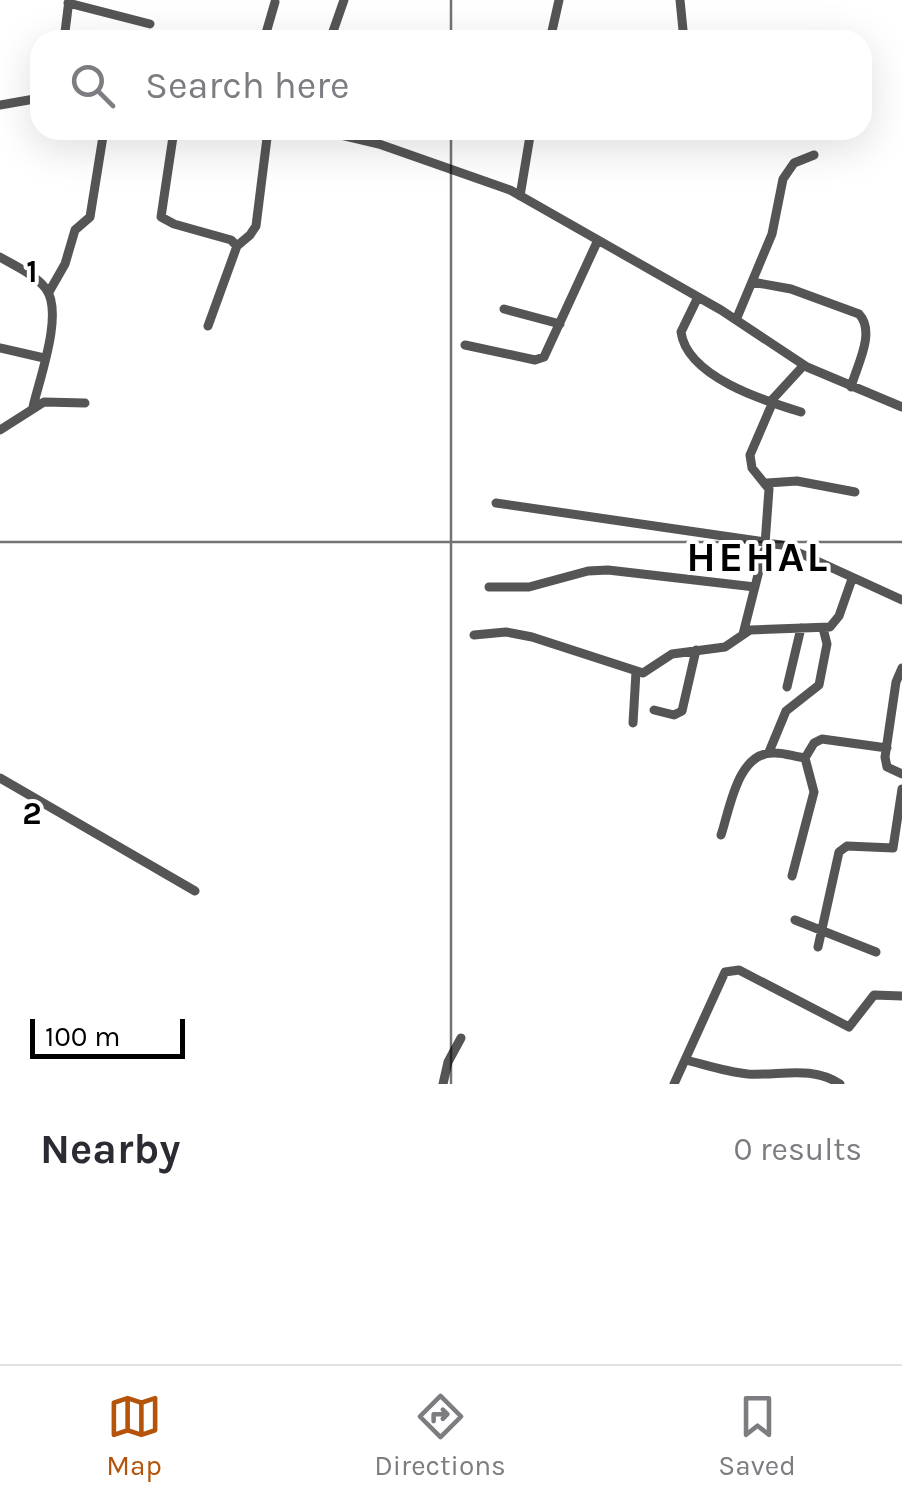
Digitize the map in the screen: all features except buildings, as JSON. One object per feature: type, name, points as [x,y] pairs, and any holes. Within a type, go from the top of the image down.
[{"type":"street","points":[[334,30],[344,0]]},
{"type":"street","points":[[552,30],[559,0]]},
{"type":"street","points":[[680,0],[683,30]]},
{"type":"street","points":[[65,30],[69,2],[150,24]]},
{"type":"street","points":[[267,30],[274,2]]},
{"type":"street","points":[[0,105],[30,100]]},
{"type":"street","points":[[48,292],[64,264],[75,230],[90,217],[102,140]]},
{"type":"street","points":[[173,140],[161,217],[231,240],[237,246]]},
{"type":"street","points":[[208,326],[237,246],[256,226],[267,140]]},
{"type":"street","points":[[356,140],[434,162],[520,196],[698,297],[804,366],[902,407]]},
{"type":"street","points":[[520,196],[528,140]]},
{"type":"street","points":[[736,320],[772,234],[783,178],[794,163],[814,155]]},
{"type":"street","points":[[465,345],[541,360],[598,240]]},
{"type":"street","points":[[0,257],[48,292],[53,313],[33,408]]},
{"type":"street","points":[[752,282],[804,294],[858,314],[864,320],[867,335],[851,386]]},
{"type":"street","points":[[698,297],[681,332],[688,348],[730,386],[802,412]]},
{"type":"street","points":[[504,309],[560,324]]},
{"type":"street","points":[[0,348],[44,358]]},
{"type":"street","points":[[743,634],[765,547],[770,497],[767,483],[752,468],[750,455],[771,403],[804,366]]},
{"type":"street","points":[[0,430],[33,408],[52,401],[84,403]]},
{"type":"street","points":[[767,483],[797,481],[855,492]]},
{"type":"street","points":[[496,503],[765,547],[782,546],[902,600]]},
{"type":"street","points":[[489,587],[529,586],[608,570],[755,587]]},
{"type":"street","points":[[474,635],[506,632],[532,636],[643,673],[672,654],[725,646],[758,628],[823,628],[835,622],[852,578]]},
{"type":"street","points":[[787,688],[801,628]]},
{"type":"street","points":[[721,835],[740,776],[751,762],[769,752],[786,711],[819,685],[827,644],[823,628]]},
{"type":"street","points":[[654,710],[674,715],[682,710],[696,650]]},
{"type":"street","points":[[902,668],[896,682],[887,748],[887,767],[902,774]]},
{"type":"street","points":[[633,723],[636,672]]},
{"type":"street","points":[[792,876],[814,792],[805,758],[814,744],[822,739],[887,748]]},
{"type":"street","points":[[769,752],[805,758]]},
{"type":"street","points":[[0,778],[195,890]]},
{"type":"street","points":[[818,946],[841,848],[893,848],[902,789]]},
{"type":"street","points":[[795,920],[876,952]]},
{"type":"street","points":[[674,1084],[720,978],[730,970],[739,970],[844,1026],[853,1024],[874,994],[902,996]]},
{"type":"street","points":[[443,1084],[448,1062],[461,1038]]},
{"type":"street","points":[[686,1060],[741,1073],[799,1072],[830,1077],[840,1084]]},
{"type":"district","name":"HEHAL","points":[[758,556]]}]
